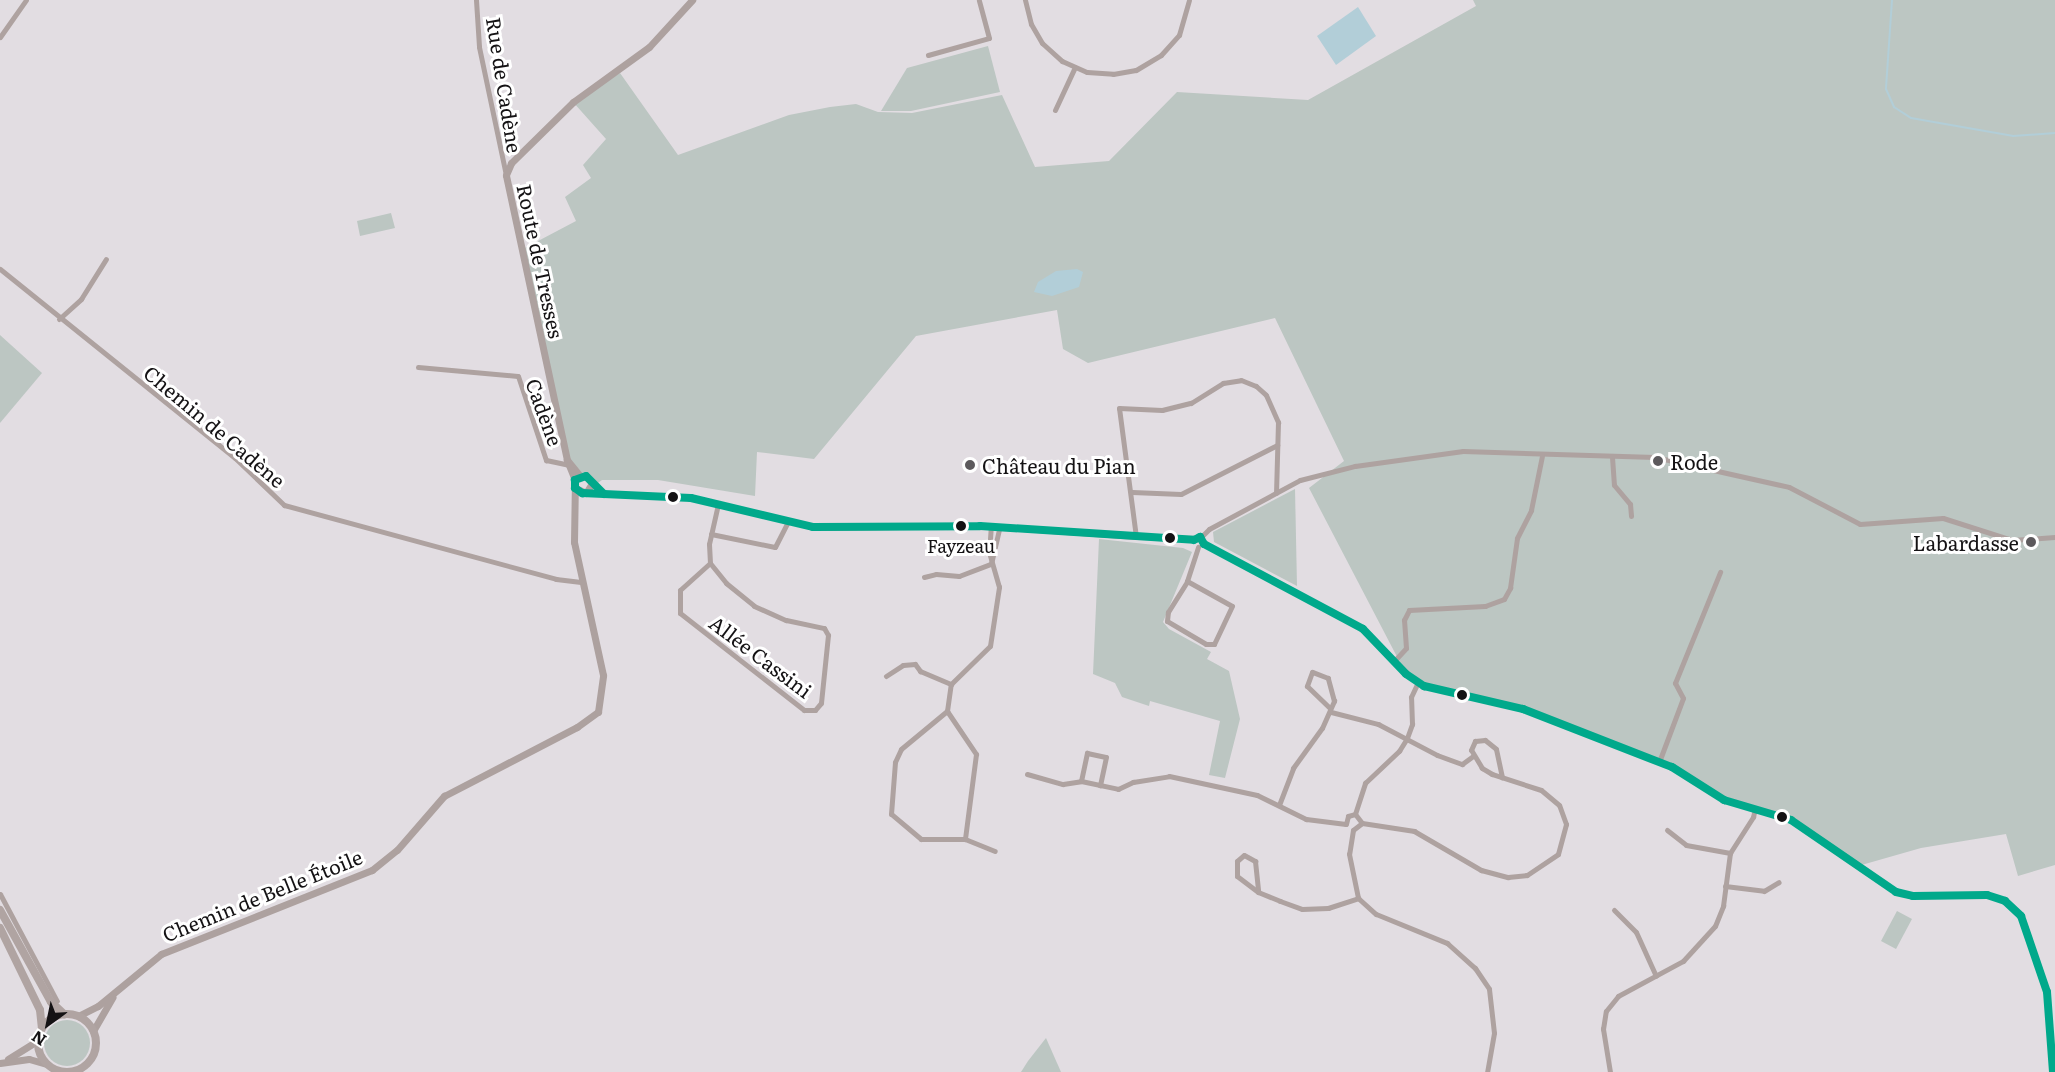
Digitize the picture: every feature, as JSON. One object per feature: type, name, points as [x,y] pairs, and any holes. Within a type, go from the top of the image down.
[{"type":"main road","points":[[0,910],[51,1002],[64,1014]]},
{"type":"main road","points":[[0,928],[40,1010],[42,1028]]},
{"type":"main road","points":[[92,1057],[81,1068],[67,1072],[47,1064],[38,1040],[42,1028],[51,1018],[64,1014],[78,1016],[93,1032],[93,1072]]},
{"type":"street","points":[[0,37],[26,0]]},
{"type":"street","name":"Rue de Cadène","points":[[477,0],[479,47],[506,175]]},
{"type":"street","name":"Route de Tresses","points":[[569,465],[506,175],[511,163],[573,102],[649,47],[692,0]]},
{"type":"street","points":[[928,55],[989,38],[980,0]]},
{"type":"street","points":[[1025,0],[1031,24],[1042,43],[1075,67],[1087,72],[1113,74],[1136,70],[1161,55],[1179,35],[1189,0]]},
{"type":"street","points":[[1055,110],[1075,67]]},
{"type":"street","points":[[59,319],[81,299],[106,259]]},
{"type":"street","name":"Chemin de Cadène","points":[[0,269],[59,319],[235,458],[284,505],[556,579],[580,582]]},
{"type":"street","name":"Cadène","points":[[418,367],[518,376],[546,460],[569,465]]},
{"type":"street","points":[[1136,537],[1132,492],[1119,408],[1177,407],[1223,383],[1241,380],[1266,395],[1278,422],[1276,493]]},
{"type":"street","points":[[1132,492],[1180,494],[1277,445]]},
{"type":"street","points":[[569,465],[577,478],[575,489],[586,493],[681,497],[822,528],[991,527],[1194,540],[1201,537],[1206,530],[1276,493],[1326,472],[1463,451],[1542,456],[1655,457],[1790,487],[1860,524],[1943,518],[2012,540],[2055,537]]},
{"type":"street","points":[[1395,660],[1406,648],[1404,620],[1409,610],[1485,606],[1504,599],[1510,588],[1517,538],[1531,510],[1542,456]]},
{"type":"street","points":[[1612,457],[1614,486],[1630,504],[1631,516]]},
{"type":"street","points":[[577,478],[586,476],[604,494]]},
{"type":"street","points":[[574,504],[586,493],[592,483]]},
{"type":"street","name":"Chemin de Belle Étoile","points":[[78,1016],[94,1010],[161,954],[372,870],[397,850],[444,796],[577,727],[598,712],[603,675],[580,582],[574,542],[575,489]]},
{"type":"street","points":[[710,563],[711,534],[718,504]]},
{"type":"street","points":[[711,534],[775,547],[788,522]]},
{"type":"street","points":[[991,527],[991,564],[999,587],[990,646],[951,684],[947,711],[897,755],[889,807],[894,820],[921,839],[965,839],[995,851]]},
{"type":"street","points":[[991,564],[999,528]]},
{"type":"street","points":[[1187,581],[1232,606],[1214,644],[1206,644],[1167,621],[1187,581],[1201,546],[1201,537]]},
{"type":"street","points":[[1194,540],[1201,546],[1363,629],[1418,682],[1523,709],[1659,762],[1688,776],[1719,798],[1796,823],[1896,892],[1913,896],[1987,896],[2014,908],[2026,926],[2047,992],[2053,1072]]},
{"type":"street","name":"Allée Cassini","points":[[710,563],[726,583],[754,606],[786,620],[824,628],[828,635],[820,703],[815,710],[804,710],[680,613],[680,590],[710,563]]},
{"type":"street","points":[[924,577],[936,574],[959,576],[991,564]]},
{"type":"street","points":[[1659,762],[1683,698],[1675,683],[1719,575],[1710,575]]},
{"type":"street","points":[[886,676],[903,665],[915,664],[920,671],[951,684]]},
{"type":"street","points":[[1279,805],[1293,768],[1330,710],[1333,686],[1323,673],[1312,672],[1307,686],[1330,710],[1378,724],[1462,764],[1473,756]]},
{"type":"street","points":[[1355,814],[1365,783],[1399,751],[1407,738],[1412,724],[1411,697],[1418,682]]},
{"type":"street","points":[[947,711],[976,754],[965,839]]},
{"type":"street","points":[[1355,814],[1362,822],[1414,831],[1481,870],[1508,877],[1527,875],[1558,854],[1566,824],[1559,805],[1551,796],[1502,777],[1482,768],[1473,756],[1475,741],[1491,743],[1496,749],[1502,777]]},
{"type":"street","points":[[1081,782],[1087,753],[1106,757],[1100,785]]},
{"type":"street","points":[[1027,774],[1063,784],[1081,782],[1118,789],[1133,782],[1169,776],[1234,788],[1279,805],[1306,819],[1346,824],[1353,830]]},
{"type":"street","points":[[1610,1072],[1603,1029],[1606,1011],[1618,996],[1683,961],[1710,933],[1721,913],[1730,853],[1753,817],[1755,808]]},
{"type":"street","points":[[1346,824],[1348,816],[1355,814]]},
{"type":"street","points":[[1362,822],[1353,830],[1349,854],[1358,898],[1376,914],[1447,943],[1475,968],[1489,989],[1495,1015],[1486,1072]]},
{"type":"street","points":[[1667,830],[1686,845],[1730,853]]},
{"type":"street","points":[[1258,892],[1255,861],[1244,855],[1237,861],[1237,876],[1258,892],[1302,909],[1328,908],[1358,898]]},
{"type":"street","points":[[1725,886],[1764,891],[1779,882]]},
{"type":"street","points":[[0,894],[57,1001]]},
{"type":"street","points":[[1614,910],[1636,932],[1656,976]]},
{"type":"street","name":"Chemin de Belle Étoile","points":[[93,1032],[119,989]]},
{"type":"street","points":[[0,1063],[38,1040]]},
{"type":"street","points":[[0,1063],[29,1059],[47,1064]]},
{"type":"shaded area","points":[[1473,0],[2055,0],[2055,865],[2018,876],[2006,834],[1921,848],[1858,866],[1800,826],[1733,803],[1687,775],[1540,716],[1424,686],[1406,674],[1309,488],[1344,461],[1275,318],[1088,363],[1063,349],[1057,310],[916,336],[814,459],[757,452],[755,496],[658,480],[602,480],[591,488],[592,483],[571,468],[521,250],[576,221],[565,197],[591,178],[583,165],[606,139],[573,102],[620,73],[678,155],[789,115],[830,107],[856,104],[878,112],[912,113],[1002,95],[1035,167],[1109,161],[1177,92],[1308,100],[1476,6]]},
{"type":"shaded area","points":[[988,46],[1000,92],[911,111],[881,111],[907,68]]},
{"type":"shaded area","points":[[391,213],[395,228],[360,236],[357,221]]},
{"type":"shaded area","points":[[0,335],[42,373],[0,423]]},
{"type":"shaded area","points":[[1295,489],[1297,586],[1214,542],[1213,532]]},
{"type":"shaded area","points":[[1099,539],[1183,548],[1192,552],[1163,622],[1169,629],[1211,652],[1207,659],[1229,671],[1240,719],[1225,778],[1209,775],[1220,721],[1150,701],[1149,706],[1122,697],[1115,683],[1093,674]]},
{"type":"shaded area","points":[[1897,911],[1912,919],[1896,949],[1881,941]]},
{"type":"shaded area","points":[[67,1020],[83,1027],[90,1043],[83,1059],[67,1066],[51,1059],[44,1043],[51,1027]]},
{"type":"shaded area","points":[[1046,1038],[1061,1072],[1021,1072],[1028,1061]]},
{"type":"water","points":[[1358,7],[1376,36],[1336,65],[1317,36]]},
{"type":"water","points":[[1077,269],[1083,272],[1079,287],[1052,296],[1034,292],[1038,282],[1056,271]]},
{"type":"waterway","points":[[1892,0],[1886,89],[1894,107],[1911,118],[2013,136],[2055,133]]},
{"type":"transit line","points":[[604,494],[586,476],[575,480],[575,488],[582,493],[691,498],[813,527],[980,526],[1194,540],[1200,537],[1204,544]]},
{"type":"transit line","points":[[1204,544],[1363,629],[1406,674],[1424,686],[1523,709],[1672,767],[1724,800],[1791,820],[1896,892],[1913,896],[1987,895],[2005,901],[2021,916],[2047,992],[2053,1072]]},
{"type":"place","name":"Rode","points":[[1658,461]]},
{"type":"place","name":"Château du Pian","points":[[970,465]]},
{"type":"place","name":"Fayzeau","points":[[961,526]]},
{"type":"place","name":"Labardasse","points":[[2031,542]]}]
